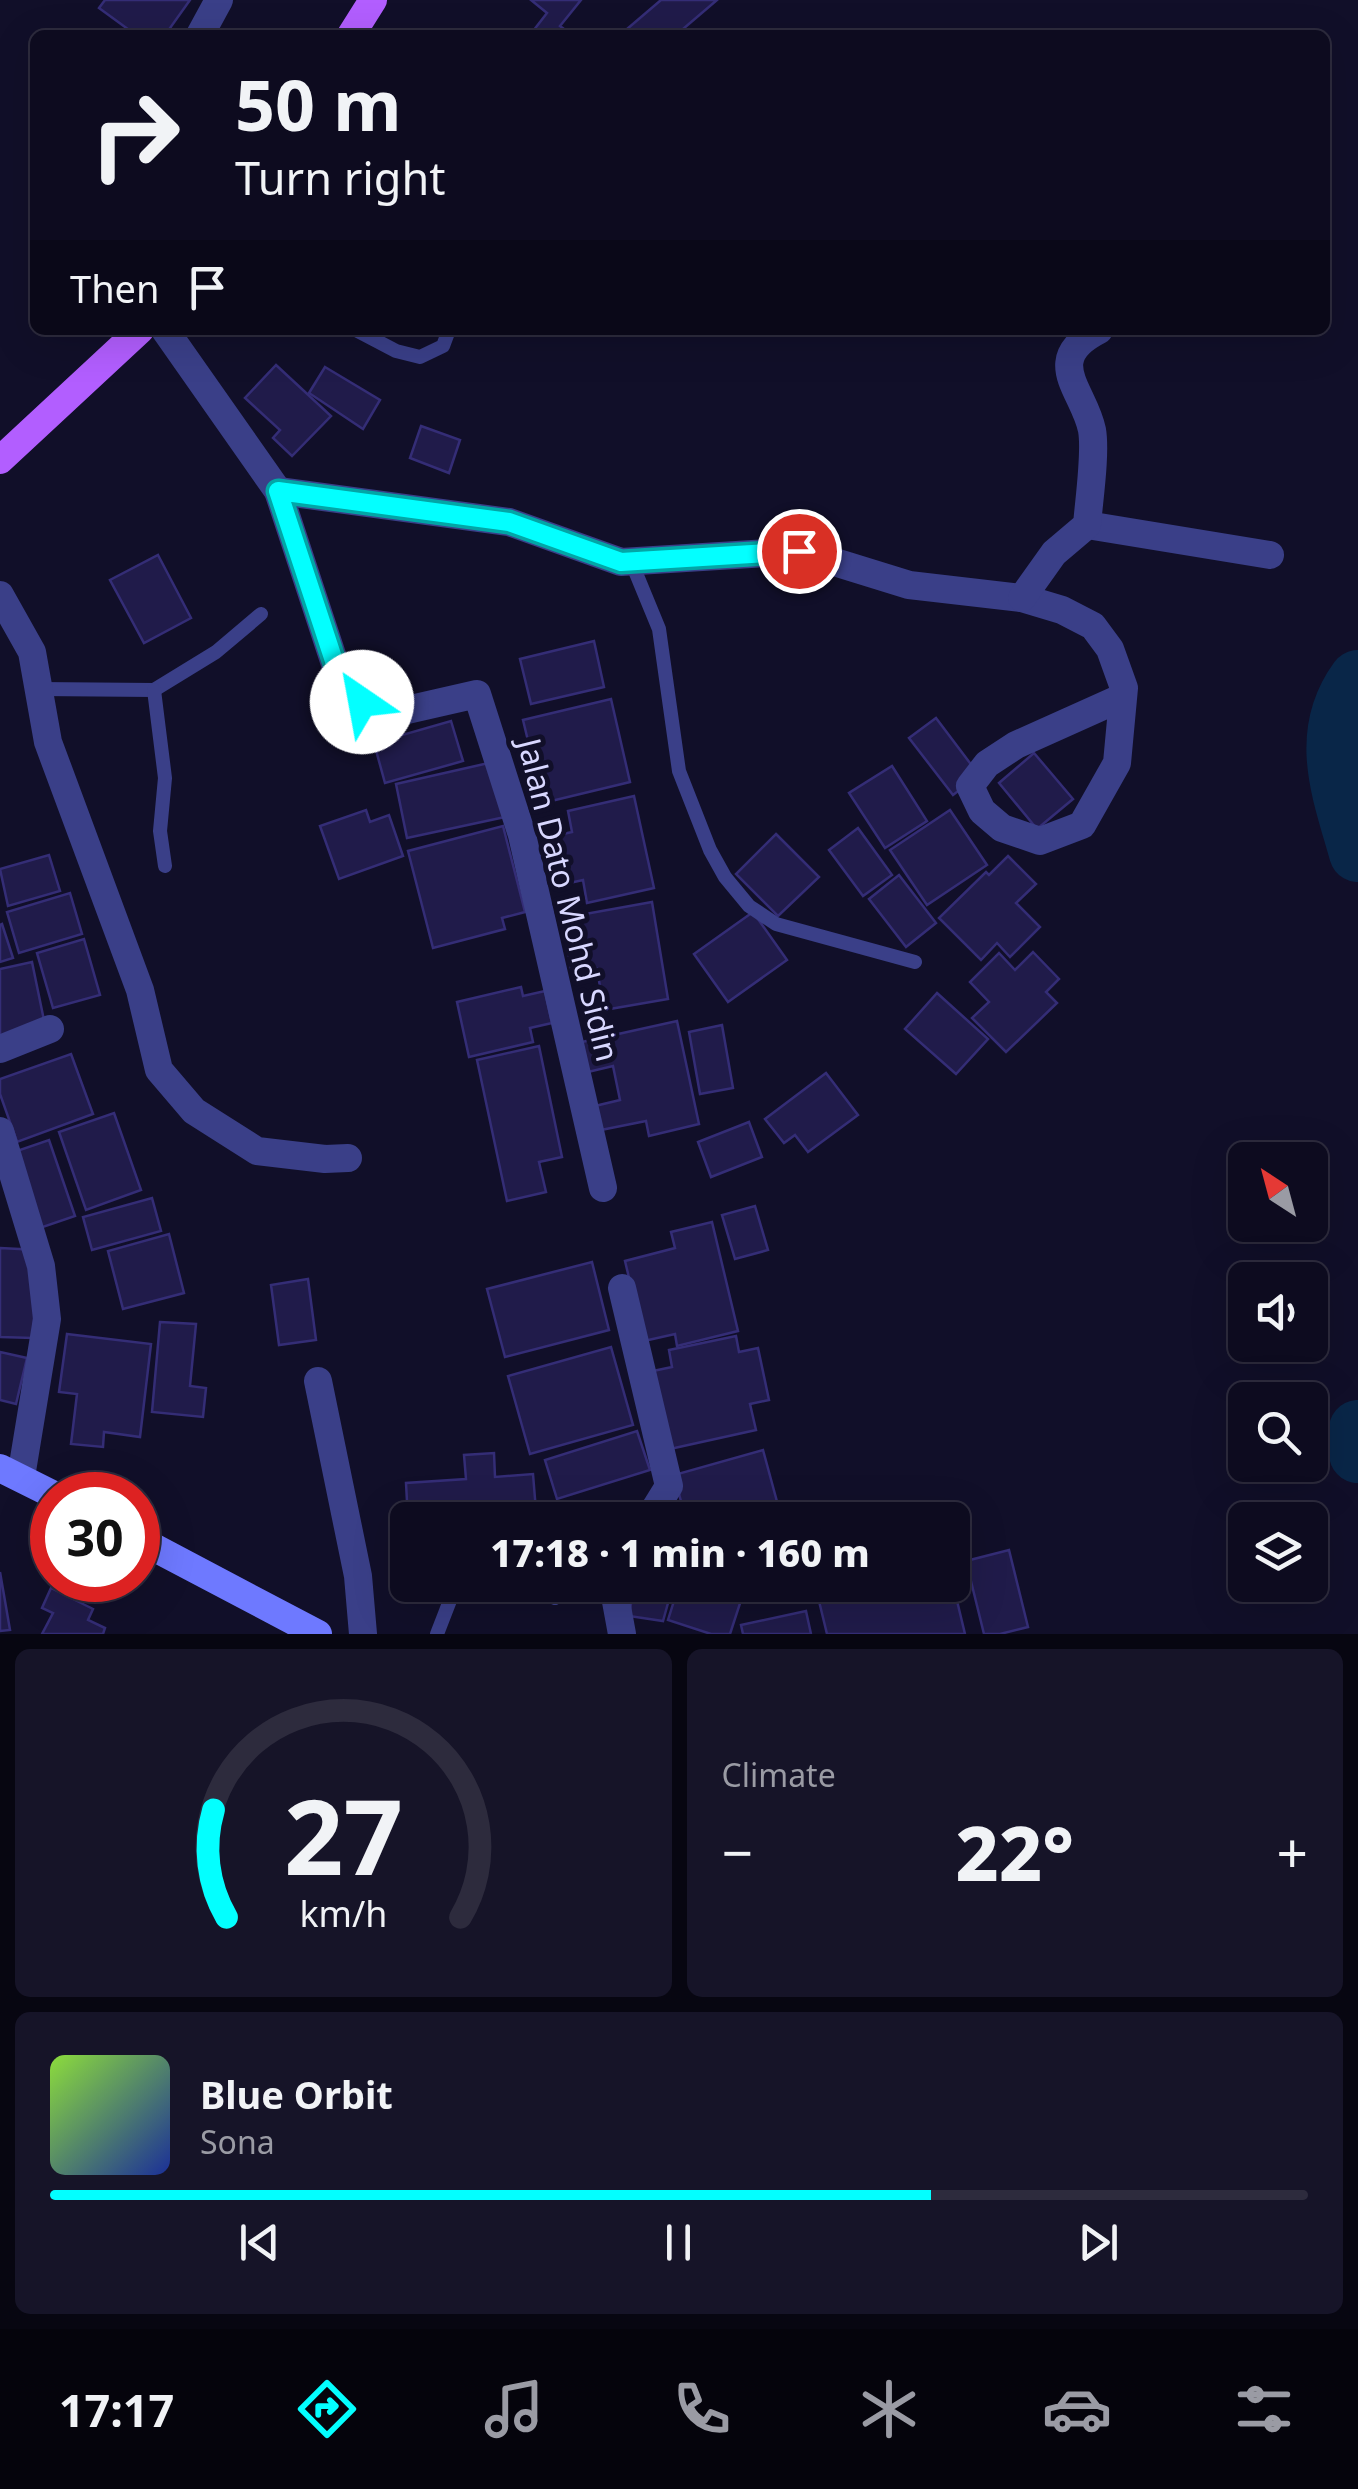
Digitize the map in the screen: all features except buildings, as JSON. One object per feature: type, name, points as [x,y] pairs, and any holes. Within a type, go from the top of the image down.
[{"type":"main road","points":[[354,30],[373,0]]},
{"type":"main road","points":[[0,460],[135,335]]},
{"type":"main road","points":[[160,1551],[318,1634]]},
{"type":"street","points":[[203,30],[219,0]]},
{"type":"street","name":"Jalan Dato Mohd Sidin","points":[[169,335],[278,491],[337,670],[362,702],[398,712],[477,694],[522,834],[603,1188]]},
{"type":"street","points":[[1022,598],[1054,554],[1088,525],[1092,430],[1068,374],[1076,348],[1093,335]]},
{"type":"street","points":[[278,491],[509,522],[621,562],[799,551],[909,584],[1022,598],[1062,610],[1093,626],[1110,650],[1124,688],[1118,762],[1082,825],[1040,841],[1002,828],[982,811],[970,786],[987,764],[1016,745],[1123,697]]},
{"type":"street","points":[[1088,525],[1270,555]]},
{"type":"street","points":[[0,595],[32,652],[48,742],[140,990],[159,1070],[194,1111],[257,1151],[348,1158]]},
{"type":"street","points":[[0,1050],[50,1029]]},
{"type":"street","points":[[0,1130],[41,1266],[46,1320],[10,1472]]},
{"type":"street","points":[[622,1288],[669,1486],[659,1502]]},
{"type":"street","points":[[318,1381],[358,1576],[364,1634]]},
{"type":"street","points":[[616,1602],[622,1634]]},
{"type":"lane","points":[[366,335],[396,351],[420,357],[443,346],[447,335]]},
{"type":"lane","points":[[631,562],[658,629],[679,771],[710,850],[725,877],[749,906],[776,924],[915,962]]},
{"type":"lane","points":[[38,690],[154,690],[216,652],[261,614]]},
{"type":"lane","points":[[154,690],[165,778],[160,831],[164,866]]},
{"type":"lane","points":[[437,1634],[449,1602]]},
{"type":"waterway","points":[[1358,679],[1338,721],[1336,743],[1340,786],[1358,853]]},
{"type":"waterway","points":[[1358,1429],[1358,1454]]},
{"type":"route","points":[[362,702],[337,670],[278,491],[509,522],[621,562],[799,551]]}]
